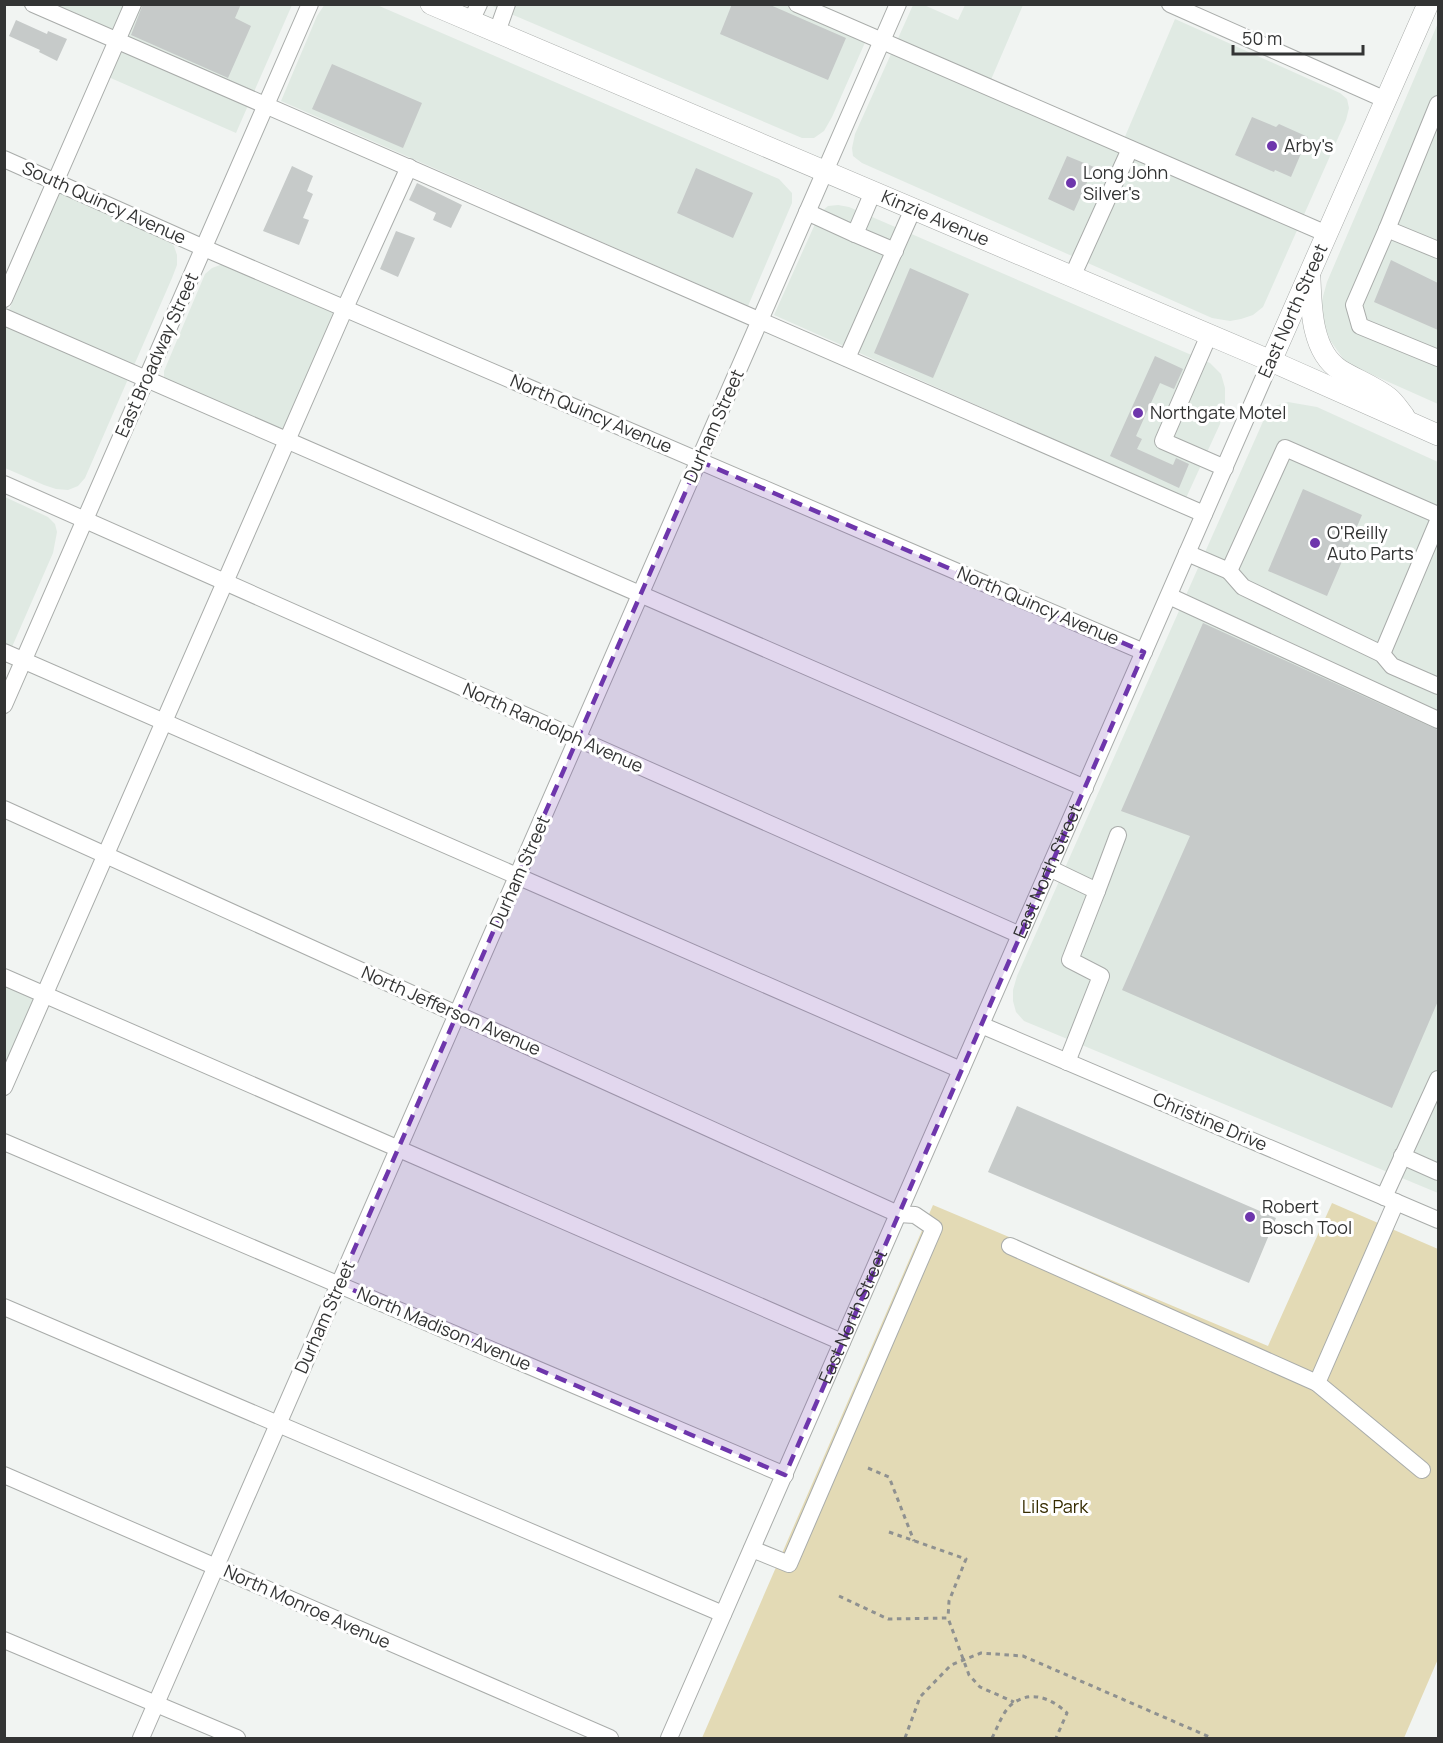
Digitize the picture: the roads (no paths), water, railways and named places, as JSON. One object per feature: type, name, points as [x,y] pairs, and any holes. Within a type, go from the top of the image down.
[{"type":"main road","name":"East North Street","points":[[1271,361],[1428,4]]},
{"type":"main road","name":"Kinzie Avenue","points":[[432,5],[475,13],[497,33],[1271,361],[1438,435]]},
{"type":"main road","points":[[1310,272],[1312,317],[1317,337],[1329,358],[1338,368],[1391,399],[1408,421]]},
{"type":"street","points":[[33,4],[1204,514]]},
{"type":"street","points":[[4,299],[133,4]]},
{"type":"street","name":"East Broadway Street","points":[[4,705],[310,4]]},
{"type":"street","points":[[497,33],[507,4]]},
{"type":"street","points":[[798,4],[1327,234]]},
{"type":"street","name":"Durham Street","points":[[141,1738],[898,4]]},
{"type":"street","points":[[1170,4],[1386,100]]},
{"type":"street","points":[[1438,104],[1354,305],[1360,326],[1438,358]]},
{"type":"street","points":[[1072,277],[1130,149]]},
{"type":"street","name":"South Quincy Avenue","points":[[4,159],[204,248]]},
{"type":"street","points":[[4,1086],[409,167]]},
{"type":"street","points":[[855,234],[873,192]]},
{"type":"street","points":[[847,358],[913,209]]},
{"type":"street","points":[[807,212],[895,251]]},
{"type":"street","points":[[1387,229],[1438,250]]},
{"type":"street","name":"North Quincy Avenue","points":[[204,248],[1144,652]]},
{"type":"street","points":[[4,317],[1085,788]]},
{"type":"street","points":[[1209,335],[1163,441],[1224,468]]},
{"type":"street","name":"East North Street","points":[[669,1738],[1271,361]]},
{"type":"street","points":[[1228,572],[1285,448],[1438,515]]},
{"type":"street","name":"North Randolph Avenue","points":[[4,484],[1020,935]]},
{"type":"street","points":[[1382,654],[1431,563],[1438,521]]},
{"type":"street","points":[[1187,553],[1228,572],[1243,587],[1382,654],[1392,666],[1438,686]]},
{"type":"street","points":[[1168,596],[1438,720]]},
{"type":"street","points":[[4,651],[961,1070]]},
{"type":"street","name":"North Jefferson Avenue","points":[[4,809],[898,1214],[915,1215],[934,1228],[789,1564],[752,1549]]},
{"type":"street","points":[[1067,1062],[1101,976],[1070,960],[1118,835]]},
{"type":"street","points":[[1049,868],[1097,891]]},
{"type":"street","points":[[4,977],[842,1342]]},
{"type":"street","name":"Christine Drive","points":[[981,1025],[1438,1220]]},
{"type":"street","points":[[1317,1383],[1390,1199],[1402,1156],[1438,1079]]},
{"type":"street","name":"North Madison Avenue","points":[[4,1142],[785,1474]]},
{"type":"street","points":[[1402,1156],[1438,1172]]},
{"type":"street","points":[[1010,1246],[1317,1383],[1422,1470]]},
{"type":"street","points":[[4,1307],[723,1614]]},
{"type":"street","name":"North Monroe Avenue","points":[[4,1475],[610,1738]]},
{"type":"street","points":[[4,1640],[237,1738]]},
{"type":"place","name":"Arby's","points":[[1272,146]]},
{"type":"place","name":"Long John Silver's","points":[[1071,183]]},
{"type":"place","name":"Northgate Motel","points":[[1138,413]]},
{"type":"place","name":"O'Reilly Auto Parts","points":[[1315,543]]},
{"type":"place","name":"Robert Bosch Tool","points":[[1250,1217]]},
{"type":"park label","name":"Lils Park","points":[[1055,1507]]}]
